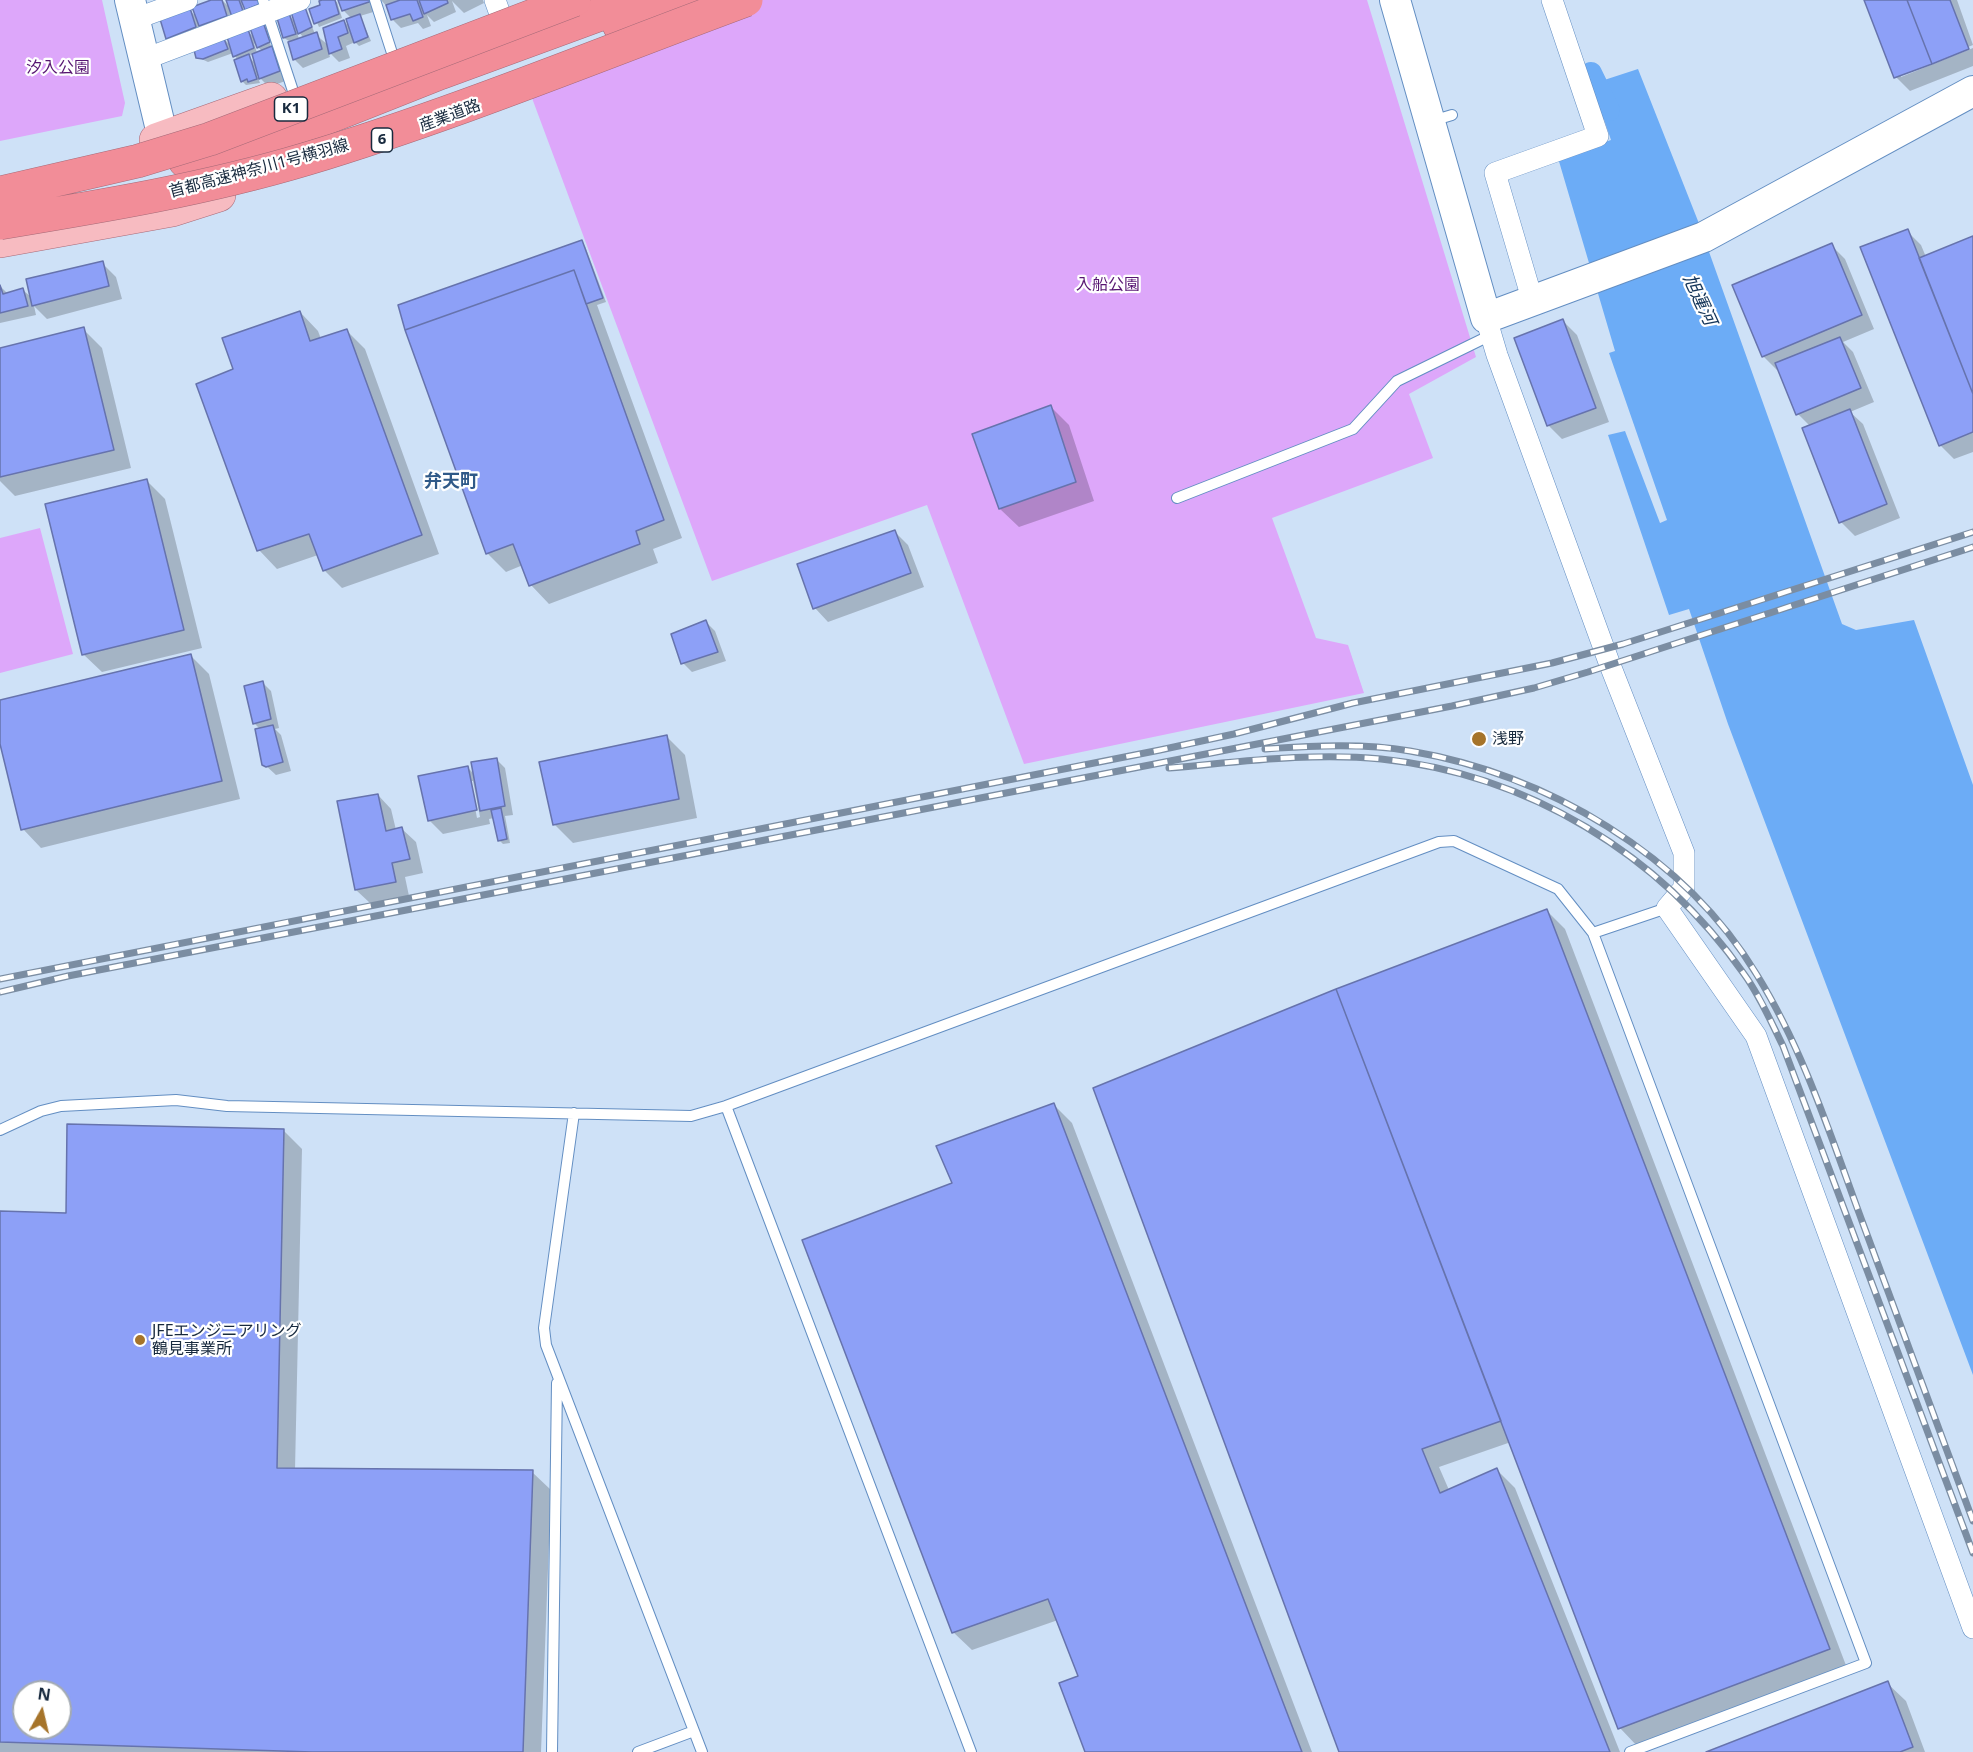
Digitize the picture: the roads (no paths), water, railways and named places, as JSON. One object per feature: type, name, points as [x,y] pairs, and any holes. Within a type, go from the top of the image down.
[{"type":"highway","name":"K1","points":[[6,183],[138,161],[210,139],[574,0]]},
{"type":"highway","points":[[6,183],[149,167],[231,149],[324,118],[639,0]]},
{"type":"highway","points":[[367,146],[410,115],[469,82],[688,0]]},
{"type":"highway","name":"首都高速神奈川1号横羽線","points":[[0,223],[145,198],[227,180],[305,159],[454,110],[746,0]]},
{"type":"main road","points":[[6,183],[163,138],[392,53],[498,7],[537,0]]},
{"type":"main road","name":"産業道路","points":[[0,241],[172,210],[367,146],[753,0]]},
{"type":"street","points":[[163,138],[133,10],[186,0]]},
{"type":"street","points":[[145,59],[265,6],[300,0]]},
{"type":"street","points":[[1395,0],[1441,118],[1488,327],[1610,665],[1684,853],[1684,888],[1667,908],[1756,1036],[1973,1628]]},
{"type":"street","points":[[1533,302],[1495,173],[1598,136],[1552,0]]},
{"type":"street","points":[[1488,327],[1533,302],[1704,237],[1973,91]]},
{"type":"lane","points":[[375,0],[392,53]]},
{"type":"lane","points":[[265,6],[294,91]]},
{"type":"lane","points":[[1177,498],[1353,429],[1397,381],[1488,327]]},
{"type":"lane","points":[[0,1130],[41,1111],[61,1106],[176,1100],[227,1106],[691,1116],[726,1106],[1439,842],[1454,841],[1558,890],[1593,933],[1866,1663],[1630,1752]]},
{"type":"lane","points":[[1593,933],[1667,908]]},
{"type":"lane","points":[[726,1106],[971,1752]]},
{"type":"lane","points":[[574,1113],[544,1328],[557,1376],[702,1752]]},
{"type":"lane","points":[[552,1752],[557,1376]]},
{"type":"lane","points":[[638,1752],[694,1731]]},
{"type":"water","points":[[1638,69],[1698,221],[1842,624],[1856,630],[1914,620],[1973,785],[1973,1375],[1728,724],[1689,609],[1669,615],[1608,435],[1625,431],[1660,523],[1667,520],[1609,353],[1615,351],[1558,158],[1611,140],[1592,84]]},
{"type":"waterway","name":"旭運河","points":[[1591,73],[1609,110]]},
{"type":"railway","points":[[0,979],[1160,750],[1234,734],[1353,703],[1552,663],[1623,644],[1973,532]]},
{"type":"railway","points":[[0,992],[68,976],[1452,706],[1534,688],[1973,547]]},
{"type":"railway","points":[[1265,749],[1338,746],[1392,748],[1461,762],[1511,779],[1561,800],[1608,827],[1651,857],[1692,893],[1727,932],[1757,975],[1803,1064],[1828,1126],[1973,1521]]},
{"type":"railway","points":[[1169,768],[1328,757],[1381,759],[1435,768],[1488,782],[1538,802],[1586,827],[1631,857],[1673,892],[1710,931],[1750,982],[1783,1046],[1973,1553]]},
{"type":"place","name":"浅野","points":[[1479,739]]},
{"type":"place","name":"JFEエンジニアリング 鶴見事業所","points":[[140,1340]]},
{"type":"district","name":"弁天町","points":[[451,482]]},
{"type":"park label","name":"汐入公園","points":[[58,68]]},
{"type":"park label","name":"入船公園","points":[[1108,285]]}]
